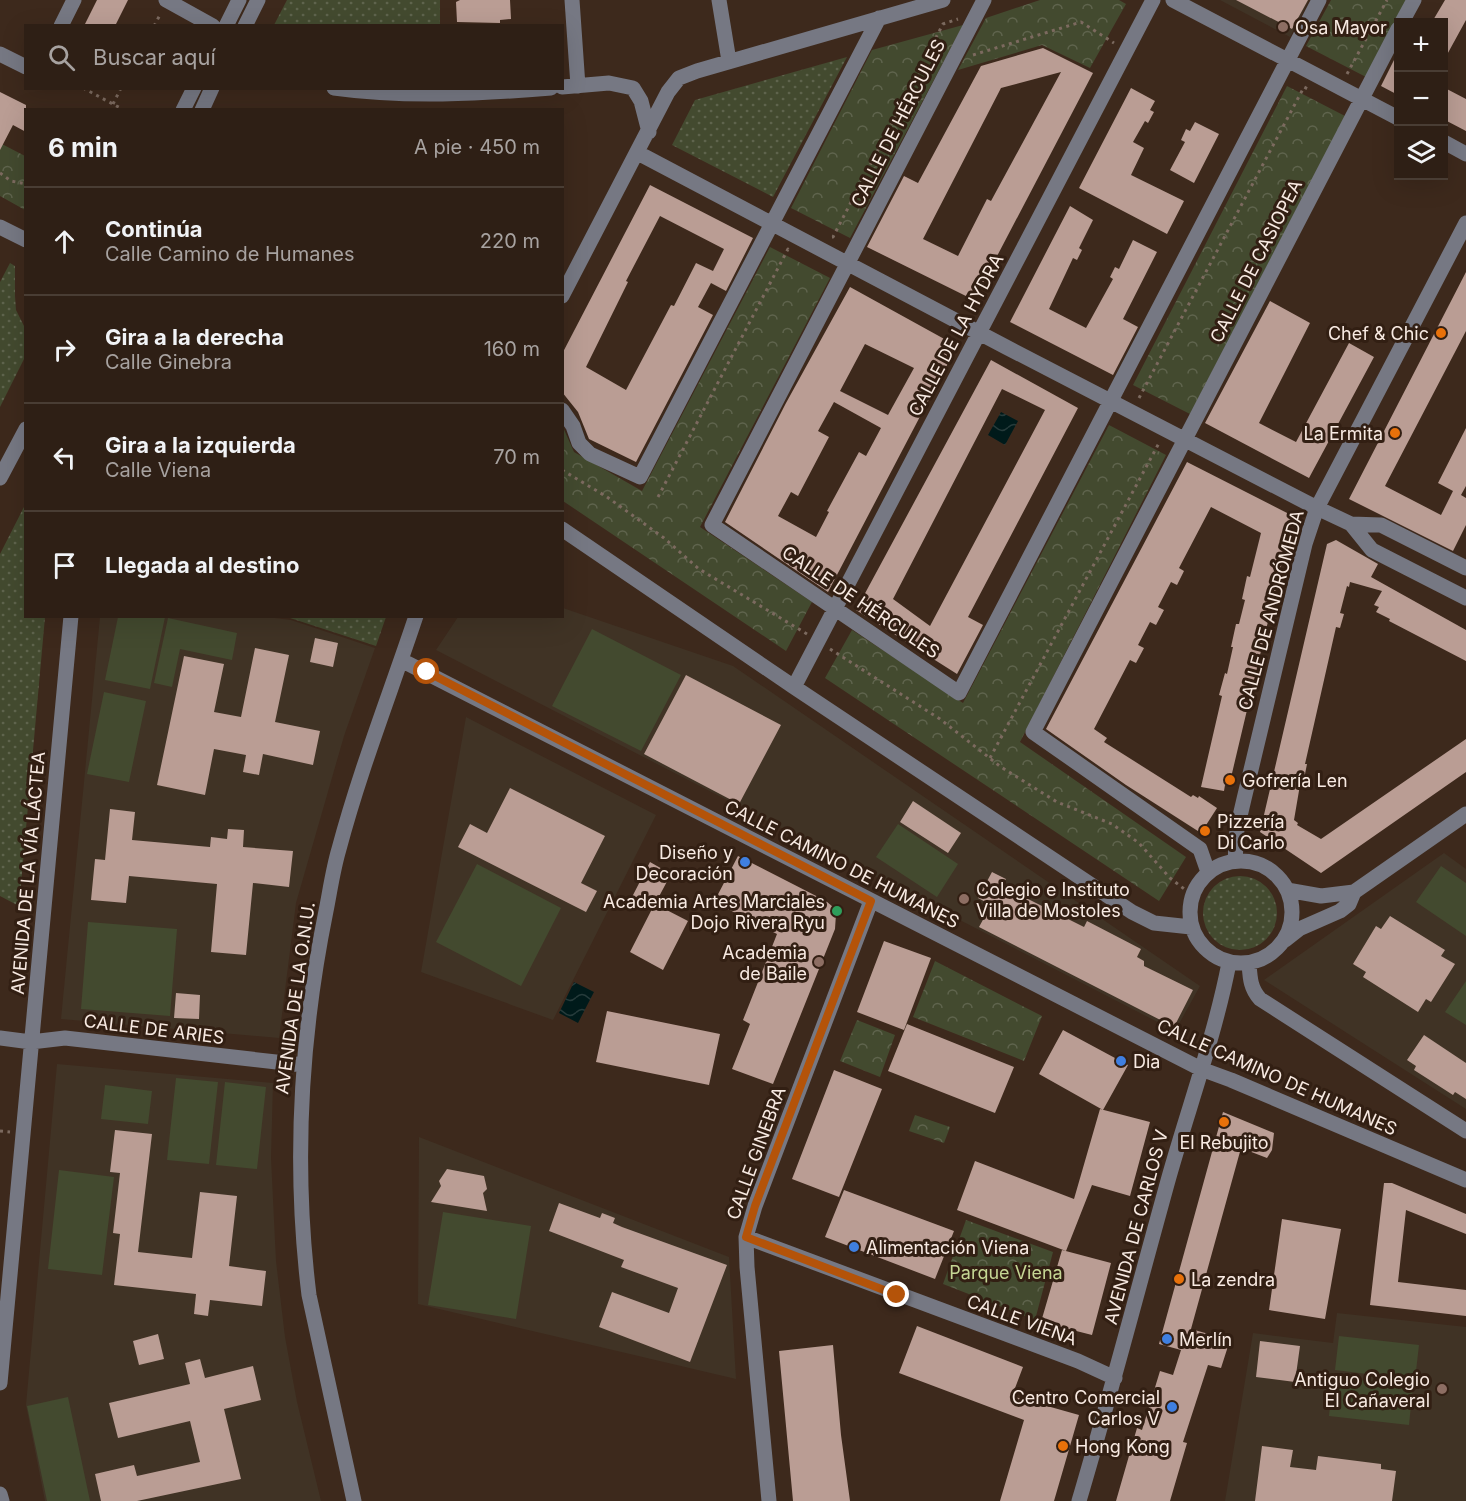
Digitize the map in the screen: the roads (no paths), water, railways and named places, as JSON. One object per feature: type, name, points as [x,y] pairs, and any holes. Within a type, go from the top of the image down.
[{"type":"street","points":[[62,24],[74,0]]},
{"type":"street","points":[[166,0],[209,24]]},
{"type":"street","points":[[227,24],[239,0]]},
{"type":"street","points":[[246,24],[258,0]]},
{"type":"street","points":[[572,0],[570,87],[609,83],[633,88],[638,94],[649,132]]},
{"type":"street","points":[[719,0],[729,61]]},
{"type":"street","points":[[564,292],[673,85],[679,78],[729,61],[944,0]]},
{"type":"street","name":"CALLE DE LA HYDRA","points":[[794,687],[1153,0]]},
{"type":"street","points":[[1173,0],[1394,116]]},
{"type":"street","points":[[1110,402],[1319,0]]},
{"type":"street","points":[[1404,18],[1414,0]]},
{"type":"street","name":"CALLE DE HÉRCULES","points":[[980,7],[712,525],[958,693],[1110,402]]},
{"type":"street","points":[[564,413],[573,426],[579,443],[590,454],[640,477],[879,18]]},
{"type":"street","name":"CALLE DE CASIOPEA","points":[[1184,441],[1394,37]]},
{"type":"street","points":[[0,54],[24,66]]},
{"type":"street","points":[[184,108],[193,90]]},
{"type":"street","points":[[203,108],[211,90]]},
{"type":"street","points":[[349,90],[411,94],[527,90]]},
{"type":"street","points":[[1448,145],[1466,154]]},
{"type":"street","points":[[638,153],[1184,441],[1317,508],[1351,524],[1381,525],[1464,561]]},
{"type":"street","name":"CALLE DE ANDRÓMEDA","points":[[1235,861],[1237,829],[1305,544],[1317,508],[1466,223]]},
{"type":"street","points":[[0,227],[24,239]]},
{"type":"street","points":[[1,472],[24,432]]},
{"type":"street","points":[[1184,441],[1034,732],[1200,849],[1208,872]]},
{"type":"street","points":[[1351,524],[1372,550],[1466,598]]},
{"type":"street","points":[[564,530],[1132,912],[1154,923],[1191,927]]},
{"type":"street","name":"AVENIDA DE LA VÍA LÁCTEA","points":[[0,1383],[71,618]]},
{"type":"street","name":"AVENIDA DE LA O.N.U.","points":[[354,1501],[309,1295],[301,1180],[300,1108],[303,1065],[317,957],[338,850],[415,618]]},
{"type":"street","name":"CALLE CAMINO DE HUMANES","points":[[401,660],[1201,1069],[1466,1180]]},
{"type":"street","points":[[1287,890],[1321,896],[1354,892],[1466,814]]},
{"type":"street","points":[[1282,943],[1292,919],[1292,906],[1287,890],[1278,877],[1266,867],[1251,862],[1235,861],[1220,865],[1198,882],[1192,895],[1189,911],[1191,927],[1206,951],[1229,963],[1249,963],[1267,956],[1299,929],[1340,911],[1350,904],[1354,892]]},
{"type":"street","name":"CALLE GINEBRA","points":[[769,1501],[746,1237],[755,1206],[871,901]]},
{"type":"street","name":"AVENIDA DE CARLOS V","points":[[1079,1501],[1152,1238],[1222,999],[1229,963]]},
{"type":"street","name":"CALLE CAMINO DE HUMANES","points":[[1249,963],[1250,984],[1260,999],[1466,1131]]},
{"type":"street","name":"CALLE DE ARIES","points":[[0,1038],[31,1042],[65,1038],[303,1065]]},
{"type":"street","name":"CALLE VIENA","points":[[746,1237],[1115,1378]]},
{"type":"street","points":[[0,1494],[2,1501]]},
{"type":"water","points":[[1001,412],[1018,421],[1005,445],[988,435]]},
{"type":"water","points":[[574,982],[594,992],[578,1023],[559,1013]]},
{"type":"place","name":"Osa Mayor","points":[[1283,27]]},
{"type":"place","name":"Chef & Chic","points":[[1441,333]]},
{"type":"place","name":"La Ermita","points":[[1395,433]]},
{"type":"place","name":"Gofrería Len","points":[[1230,780]]},
{"type":"place","name":"Pizzería Di Carlo","points":[[1205,831]]},
{"type":"place","name":"Diseño y Decoración","points":[[745,862]]},
{"type":"place","name":"Colegio e Instituto Villa de Mostoles","points":[[964,899]]},
{"type":"place","name":"Academia Artes Marciales Dojo Rivera Ryu","points":[[837,911]]},
{"type":"place","name":"Academia de Baile","points":[[819,962]]},
{"type":"place","name":"Dia","points":[[1121,1061]]},
{"type":"place","name":"El Rebujito","points":[[1224,1122]]},
{"type":"place","name":"Alimentación Viena","points":[[854,1247]]},
{"type":"place","name":"La zendra","points":[[1179,1279]]},
{"type":"place","name":"Merlín","points":[[1167,1339]]},
{"type":"place","name":"Antiguo Colegio El Cañaveral","points":[[1442,1389]]},
{"type":"place","name":"Centro Comercial Carlos V","points":[[1172,1407]]},
{"type":"place","name":"Hong Kong","points":[[1063,1446]]},
{"type":"park label","name":"Parque Viena","points":[[1006,1272]]}]
